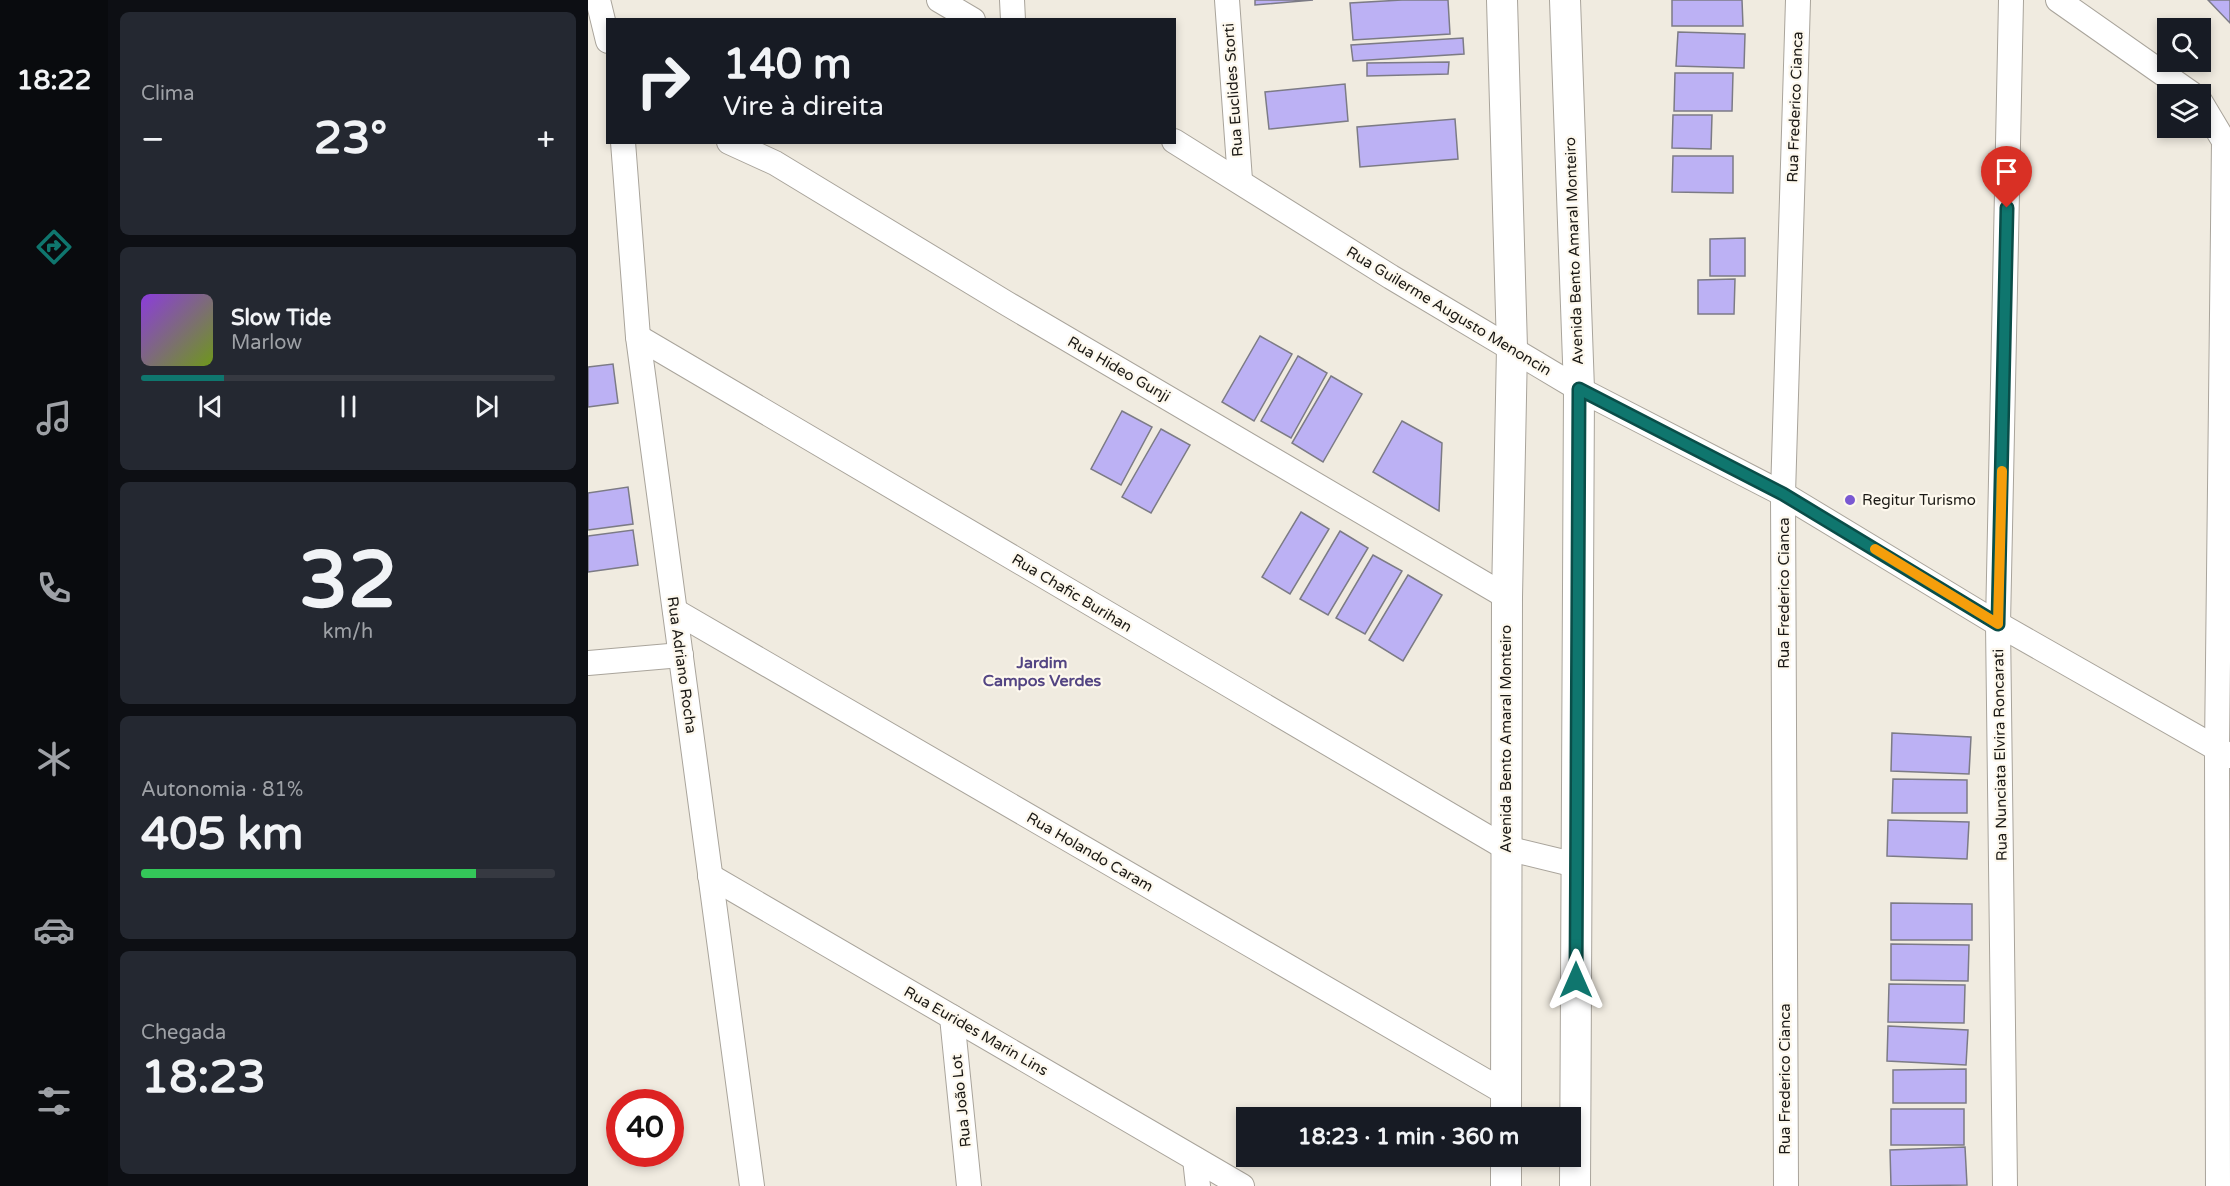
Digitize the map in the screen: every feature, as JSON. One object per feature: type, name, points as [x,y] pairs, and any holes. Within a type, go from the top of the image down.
[{"type":"street","points":[[598,0],[606,33]]},
{"type":"street","points":[[939,0],[970,18]]},
{"type":"street","points":[[1012,0],[1013,18]]},
{"type":"street","name":"Rua Euclides Storti","points":[[1227,0],[1240,180]]},
{"type":"street","name":"Avenida Bento Amaral Monteiro","points":[[1502,0],[1512,348],[1507,597],[1506,1105]]},
{"type":"street","name":"Avenida Bento Amaral Monteiro","points":[[1565,0],[1579,389],[1575,1186]]},
{"type":"street","name":"Rua Frederico Cianca","points":[[1786,1186],[1783,494],[1798,0]]},
{"type":"street","name":"Rua Nunciata Elvira Roncarati","points":[[2005,1186],[1998,624],[2011,0]]},
{"type":"street","points":[[2058,0],[2178,84]]},
{"type":"street","points":[[2211,119],[2224,141],[2223,752],[2218,1186]]},
{"type":"street","name":"Rua Guilerme Augusto Menoncin","points":[[1176,142],[1240,180],[1391,277],[1579,389],[1783,494],[1998,624],[2223,752]]},
{"type":"street","name":"Rua Adriano Rocha","points":[[623,144],[638,337],[752,1186]]},
{"type":"street","name":"Rua Hideo Gunji","points":[[733,144],[775,163],[1006,303],[1507,597]]},
{"type":"street","name":"Rua Chafic Burihan","points":[[638,337],[1506,848],[1576,865]]},
{"type":"street","name":"Rua Holando Caram","points":[[675,610],[1506,1105]]},
{"type":"street","points":[[588,663],[681,655]]},
{"type":"street","name":"Rua Eurides Marin Lins","points":[[710,876],[1242,1186]]},
{"type":"street","name":"Rua João Lot","points":[[952,1017],[969,1186]]},
{"type":"street","points":[[1195,1159],[1198,1186]]},
{"type":"street","points":[[1506,1167],[1506,1186]]},
{"type":"building","points":[[1255,0],[1313,0],[1255,5]]},
{"type":"building","points":[[1448,0],[1450,34],[1353,40],[1350,3]]},
{"type":"building","points":[[1672,0],[1742,0],[1743,26],[1672,26]]},
{"type":"building","points":[[2208,0],[2230,0],[2230,23]]},
{"type":"building","points":[[1678,32],[1745,34],[1744,68],[1676,66]]},
{"type":"building","points":[[1463,38],[1464,54],[1353,61],[1351,45]]},
{"type":"building","points":[[1449,62],[1448,74],[1367,76],[1367,63]]},
{"type":"building","points":[[1675,73],[1733,73],[1732,111],[1674,111]]},
{"type":"building","points":[[1345,84],[1348,121],[1269,129],[1265,92]]},
{"type":"building","points":[[1673,115],[1712,115],[1711,149],[1672,148]]},
{"type":"building","points":[[1455,119],[1458,159],[1360,167],[1357,127]]},
{"type":"building","points":[[1673,156],[1733,156],[1733,193],[1672,192]]},
{"type":"building","points":[[1745,238],[1745,276],[1710,276],[1710,239]]},
{"type":"building","points":[[1735,279],[1734,314],[1698,314],[1698,280]]},
{"type":"building","points":[[1260,336],[1292,354],[1254,421],[1222,402]]},
{"type":"building","points":[[1298,356],[1327,373],[1291,438],[1261,421]]},
{"type":"building","points":[[613,364],[618,403],[588,407],[588,367]]},
{"type":"building","points":[[1331,376],[1362,394],[1323,462],[1292,443]]},
{"type":"building","points":[[1122,411],[1152,427],[1121,485],[1091,469]]},
{"type":"building","points":[[1402,421],[1442,443],[1439,511],[1373,472]]},
{"type":"building","points":[[1161,429],[1190,445],[1151,513],[1122,497]]},
{"type":"building","points":[[628,487],[633,524],[588,530],[588,493]]},
{"type":"building","points":[[1301,512],[1329,529],[1290,594],[1262,577]]},
{"type":"building","points":[[633,530],[638,565],[588,572],[588,536]]},
{"type":"building","points":[[1340,531],[1368,548],[1328,615],[1300,599]]},
{"type":"building","points":[[1373,555],[1402,571],[1365,634],[1336,618]]},
{"type":"building","points":[[1408,575],[1442,595],[1403,661],[1369,640]]},
{"type":"building","points":[[1892,733],[1971,737],[1969,774],[1891,771]]},
{"type":"building","points":[[1893,779],[1967,780],[1967,813],[1892,813]]},
{"type":"building","points":[[1888,820],[1969,822],[1967,859],[1887,856]]},
{"type":"building","points":[[1891,903],[1972,904],[1972,940],[1891,940]]},
{"type":"building","points":[[1891,944],[1969,945],[1968,981],[1891,980]]},
{"type":"building","points":[[1889,984],[1965,985],[1964,1023],[1888,1022]]},
{"type":"building","points":[[1888,1026],[1968,1030],[1966,1065],[1887,1061]]},
{"type":"building","points":[[1966,1069],[1966,1103],[1893,1103],[1893,1070]]},
{"type":"building","points":[[1891,1109],[1964,1109],[1964,1145],[1891,1145]]},
{"type":"building","points":[[1965,1147],[1967,1185],[1891,1186],[1890,1150]]},
{"type":"slow traffic","points":[[1875,549],[1998,624],[2002,471]]},
{"type":"place","name":"Regitur Turismo","points":[[1850,500]]},
{"type":"district","name":"Jardim Campos Verdes","points":[[1042,672]]},
{"type":"route","points":[[1576,980],[1579,389],[1783,494],[1998,624],[2007,208]]}]
